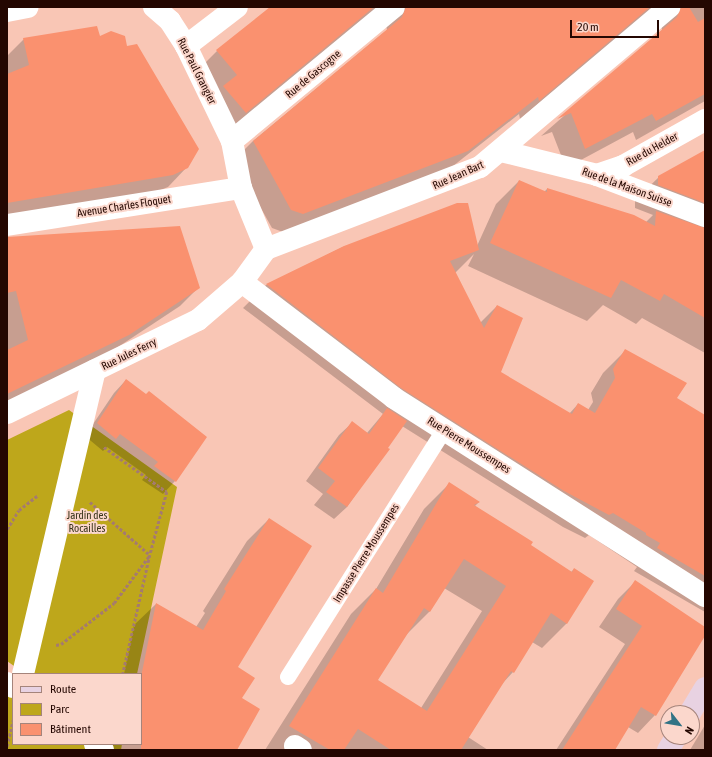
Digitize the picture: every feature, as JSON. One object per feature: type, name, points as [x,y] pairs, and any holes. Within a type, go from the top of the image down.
[{"type":"main road","points":[[695,705],[705,688]]},
{"type":"street","points":[[7,11],[28,7]]},
{"type":"street","name":"Rue Paul Grangier","points":[[154,7],[170,21],[186,46],[232,141],[241,188],[266,249]]},
{"type":"street","points":[[186,46],[237,7]]},
{"type":"street","name":"Rue de Gascogne","points":[[232,141],[394,7]]},
{"type":"street","name":"Rue Jean Bart","points":[[266,249],[480,167],[501,151],[669,7]]},
{"type":"street","name":"Rue du Helder","points":[[597,174],[623,166],[705,120]]},
{"type":"street","name":"Rue de la Maison Suisse","points":[[501,151],[597,174],[705,216]]},
{"type":"street","name":"Avenue Charles Floquet","points":[[7,225],[241,188]]},
{"type":"street","points":[[242,282],[266,249]]},
{"type":"street","name":"Rue Jules Ferry","points":[[7,413],[198,320],[242,282]]},
{"type":"street","name":"Rue Pierre Moussempes","points":[[242,282],[394,398],[705,596]]},
{"type":"street","points":[[23,673],[95,370]]},
{"type":"lane","name":"Impasse Pierre Moussempes","points":[[288,677],[444,430]]},
{"type":"path","points":[[81,430],[167,492],[150,555],[123,673]]},
{"type":"path","points":[[29,651],[61,644],[108,607],[150,555]]},
{"type":"path","points":[[7,746],[12,724]]},
{"type":"green space","name":"Jardin des Rocailles","points":[[69,410],[177,487],[137,673],[13,673],[14,666],[7,661],[7,440]]},
{"type":"green space","name":"Jardin des Rocailles","points":[[12,675],[12,745],[122,745],[121,750],[7,750],[7,699]]},
{"type":"building","points":[[270,7],[374,7],[246,113],[223,86],[237,75],[216,50]]},
{"type":"building","points":[[406,7],[650,7],[539,101],[538,97],[468,151],[303,214],[291,210],[253,141],[402,17]]},
{"type":"building","points":[[681,7],[689,7],[698,22],[705,18],[705,94],[656,121],[652,114],[585,149],[571,113],[557,119],[677,17]]},
{"type":"building","points":[[97,26],[100,36],[111,31],[125,36],[127,46],[137,44],[199,149],[188,168],[173,175],[7,203],[7,74],[29,65],[23,38]]},
{"type":"building","points":[[705,150],[705,203],[658,185],[658,176]]},
{"type":"building","points":[[519,180],[547,192],[547,188],[634,215],[655,226],[656,211],[705,228],[705,318],[664,294],[660,301],[621,280],[611,298],[490,243]]},
{"type":"building","points":[[457,203],[468,203],[479,250],[450,261],[484,328],[497,305],[523,318],[501,372],[572,414],[578,403],[595,413],[615,378],[613,369],[625,349],[687,383],[677,398],[705,415],[705,576],[657,548],[660,543],[646,535],[646,533],[613,513],[609,515],[564,491],[401,388],[266,284],[344,246]]},
{"type":"building","points":[[180,226],[200,288],[129,335],[7,394],[7,350],[28,340],[16,291],[7,293],[7,237]]},
{"type":"building","points":[[126,379],[146,394],[149,391],[207,437],[176,482],[154,466],[158,462],[120,434],[116,439],[97,423]]},
{"type":"building","points":[[387,408],[407,421],[388,448],[390,449],[347,507],[326,492],[335,481],[318,468],[352,421],[369,434]]},
{"type":"building","points":[[449,482],[480,502],[474,505],[533,542],[531,545],[572,572],[574,568],[594,581],[567,624],[551,613],[514,673],[511,671],[461,750],[391,750],[358,729],[344,750],[330,750],[289,726],[376,588],[383,593]],"holes":[[[464,559],[506,586],[427,711],[378,680],[424,608],[430,612]]]},
{"type":"building","points":[[269,518],[312,546],[238,667],[255,678],[242,698],[260,709],[237,750],[141,750],[142,673],[156,603],[203,630],[226,591],[224,589]]},
{"type":"building","points":[[635,580],[705,627],[705,636],[663,705],[660,705],[660,709],[656,716],[641,707],[615,750],[562,750],[642,626],[616,609]]}]
